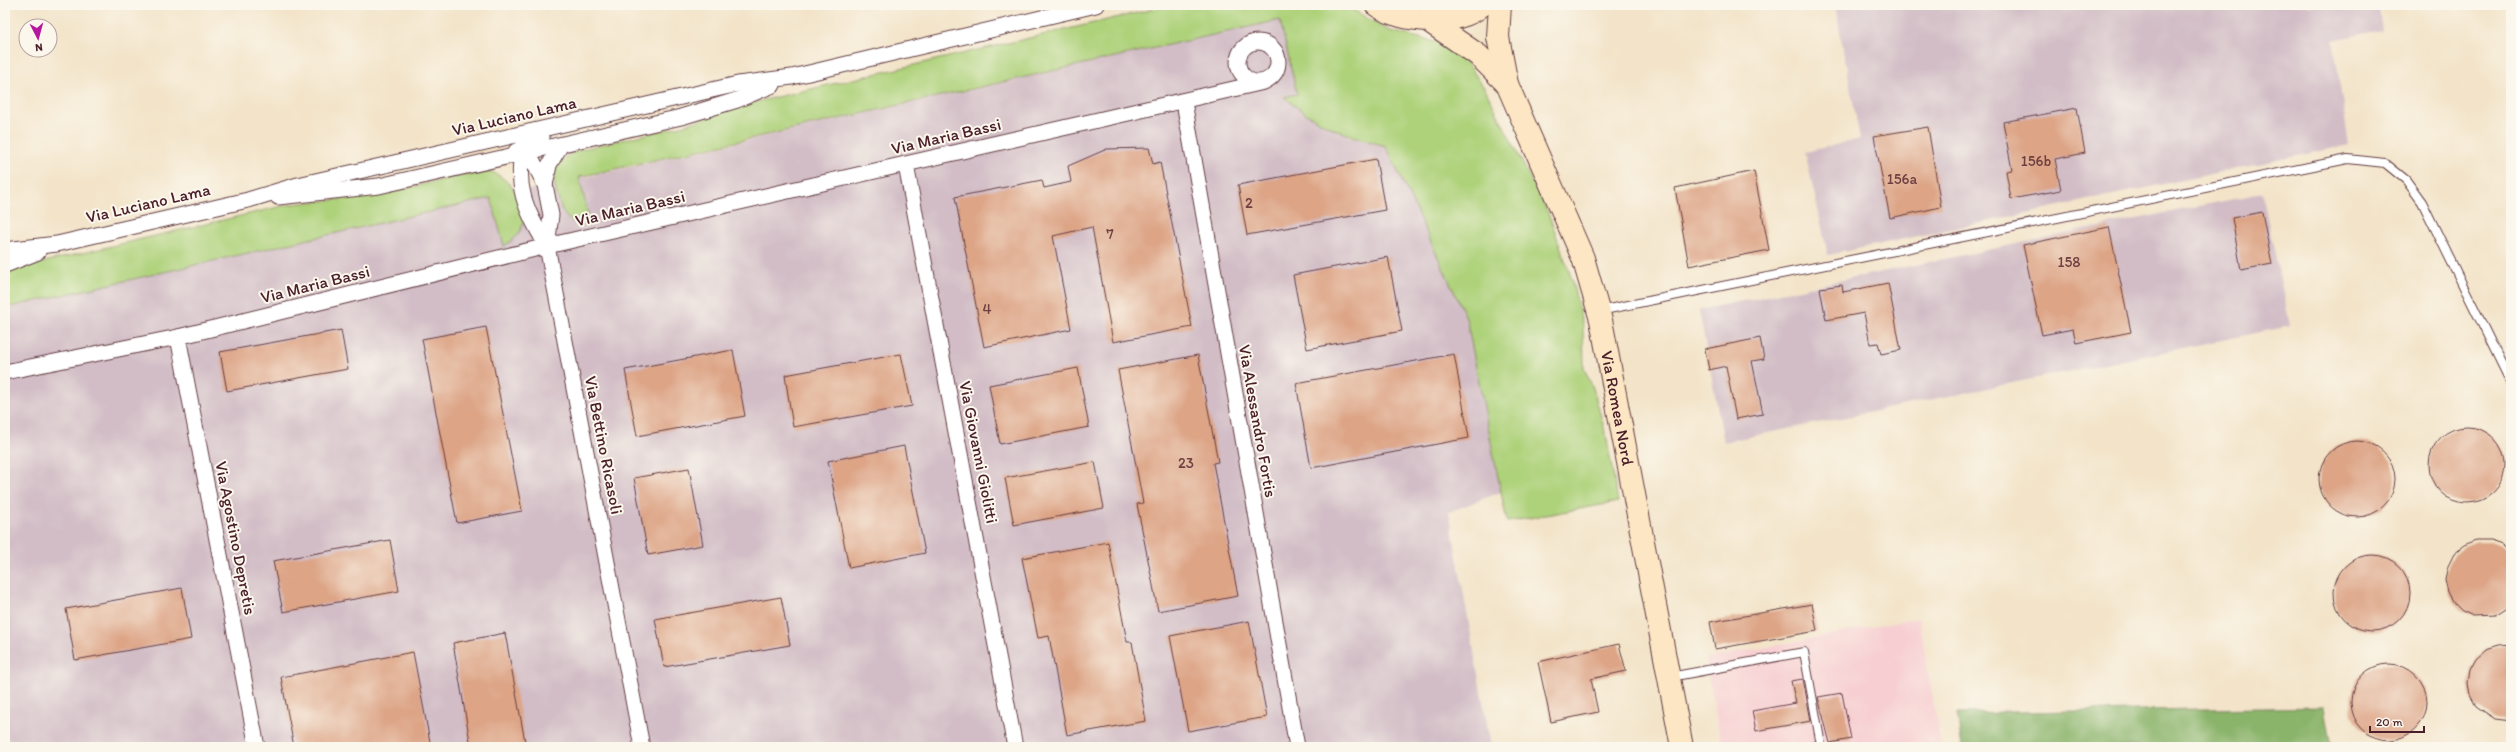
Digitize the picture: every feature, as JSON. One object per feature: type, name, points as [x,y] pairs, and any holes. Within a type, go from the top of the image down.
[{"type":"main road","points":[[1376,5],[1387,13],[1430,22],[1474,12],[1482,5]]},
{"type":"main road","name":"Via Romea Nord","points":[[1500,5],[1498,37],[1507,84],[1583,258],[1598,311],[1682,747]]},
{"type":"main road","name":"Via Romea Nord","points":[[1430,22],[1478,55],[1507,84]]},
{"type":"street","name":"Via Luciano Lama","points":[[5,250],[57,244],[248,200],[298,185],[738,84],[792,77],[1096,5]]},
{"type":"street","name":"Via Luciano Lama","points":[[248,200],[379,186],[561,145],[681,117],[738,100],[792,77]]},
{"type":"street","name":"Via Maria Bassi","points":[[5,372],[178,337],[547,246],[1184,102],[1264,82]]},
{"type":"street","name":"Via Luciano Lama","points":[[521,154],[524,143],[643,114],[669,100]]},
{"type":"street","name":"Via Alessandro Fortis","points":[[1184,102],[1297,747]]},
{"type":"street","points":[[545,185],[549,165],[561,145]]},
{"type":"street","name":"Via Luciano Lama","points":[[368,169],[401,170],[507,147],[521,154]]},
{"type":"street","points":[[521,154],[534,161],[545,185],[550,215],[547,246]]},
{"type":"street","name":"Via Bettino Ricasoli","points":[[521,154],[518,172],[522,190],[533,223],[547,246],[642,747]]},
{"type":"street","points":[[488,161],[504,165],[514,174],[522,190]]},
{"type":"street","name":"Via Giovanni Giolitti","points":[[906,165],[1015,747]]},
{"type":"street","name":"Via Luciano Lama","points":[[5,265],[57,244]]},
{"type":"street","name":"Via Agostino Depretis","points":[[178,337],[257,747]]},
{"type":"lane","points":[[1598,311],[2348,159],[2385,163],[2406,180],[2422,202],[2511,383]]},
{"type":"lane","points":[[1669,678],[1804,652],[1821,745],[1812,747]]},
{"type":"shaded area","points":[[1835,5],[2378,5],[2382,30],[2333,40],[2349,145],[1828,255],[1805,152],[1860,139]]},
{"type":"shaded area","points":[[1281,20],[1348,136],[1386,146],[1466,317],[1501,492],[1449,512],[1491,747],[5,747],[5,308]]},
{"type":"shaded area","points":[[2262,193],[2290,326],[1724,442],[1699,310]]},
{"type":"shaded area","points":[[1919,618],[1941,747],[1722,747],[1705,659]]},
{"type":"green space","points":[[1178,5],[1345,5],[1387,30],[1436,42],[1451,49],[1468,64],[1485,89],[1549,215],[1571,277],[1583,326],[1584,368],[1593,388],[1606,435],[1618,502],[1507,522],[1466,317],[1386,146],[1357,138],[1332,128],[1308,115],[1284,97],[1297,94],[1280,20],[579,177],[591,226],[570,220],[564,214],[556,192],[554,177],[559,165],[563,160],[578,150],[681,126],[751,103],[1158,8]]},
{"type":"green space","points":[[1404,5],[1450,5],[1427,9]]},
{"type":"green space","points":[[489,171],[497,174],[511,186],[521,202],[523,211],[523,220],[520,232],[514,239],[504,246],[491,198],[5,308],[5,273],[27,266],[291,204],[353,198],[395,191],[475,172]]},
{"type":"green space","points":[[2325,707],[2332,747],[1962,747],[1957,713]]},
{"type":"building","points":[[2077,108],[2085,153],[2055,159],[2061,190],[2011,199],[2006,171],[2012,170],[2003,122]]},
{"type":"building","points":[[1928,127],[1941,207],[1890,218],[1874,136]]},
{"type":"building","points":[[1149,148],[1153,164],[1160,162],[1192,327],[1113,342],[1092,227],[1053,236],[1071,329],[984,347],[955,197],[1042,180],[1044,188],[1071,182],[1068,166],[1107,149]]},
{"type":"building","points":[[1376,159],[1385,210],[1247,235],[1238,185]]},
{"type":"building","points":[[1754,171],[1769,250],[1689,266],[1675,188]]},
{"type":"building","points":[[2262,212],[2272,264],[2241,270],[2232,218]]},
{"type":"building","points":[[2109,227],[2131,332],[2076,343],[2073,329],[2042,335],[2023,245]]},
{"type":"building","points":[[1388,257],[1402,331],[1307,349],[1293,275]]},
{"type":"building","points":[[1888,283],[1901,350],[1881,354],[1878,343],[1870,344],[1864,313],[1826,320],[1820,288],[1842,285],[1843,292]]},
{"type":"building","points":[[486,327],[522,511],[457,523],[422,339]]},
{"type":"building","points":[[341,330],[348,369],[227,391],[220,352]]},
{"type":"building","points":[[1760,338],[1764,359],[1752,361],[1763,414],[1736,419],[1726,366],[1709,370],[1705,349]]},
{"type":"building","points":[[733,350],[745,416],[637,436],[625,370]]},
{"type":"building","points":[[901,354],[912,406],[793,427],[785,375]]},
{"type":"building","points":[[1454,354],[1469,438],[1311,468],[1296,383]]},
{"type":"building","points":[[1198,355],[1218,462],[1213,463],[1238,596],[1158,611],[1137,504],[1143,503],[1118,370]]},
{"type":"building","points":[[1078,368],[1089,427],[1000,444],[989,385]]},
{"type":"building","points":[[2467,427],[2482,430],[2494,438],[2502,450],[2505,465],[2502,480],[2494,492],[2482,500],[2467,503],[2452,500],[2440,492],[2432,480],[2429,465],[2432,450],[2440,438],[2452,430]]},
{"type":"building","points":[[2357,441],[2372,444],[2384,452],[2392,464],[2395,479],[2392,494],[2384,506],[2372,514],[2357,517],[2342,514],[2330,506],[2322,494],[2319,479],[2322,464],[2330,452],[2342,444]]},
{"type":"building","points":[[904,446],[925,553],[849,568],[828,461]]},
{"type":"building","points":[[1095,462],[1104,508],[1014,525],[1005,478]]},
{"type":"building","points":[[689,468],[703,545],[648,555],[634,478]]},
{"type":"building","points":[[390,540],[399,591],[283,612],[273,561]]},
{"type":"building","points":[[2477,541],[2490,541],[2502,545],[2511,553],[2511,605],[2495,615],[2473,616],[2462,611],[2454,603],[2448,592],[2445,579],[2448,566],[2454,554],[2464,546]]},
{"type":"building","points":[[1108,542],[1127,642],[1132,642],[1146,721],[1067,735],[1049,636],[1038,638],[1022,558]]},
{"type":"building","points":[[2372,555],[2386,558],[2399,566],[2407,579],[2410,593],[2407,607],[2399,620],[2386,628],[2372,631],[2358,628],[2345,620],[2337,607],[2334,593],[2337,579],[2345,566],[2358,558]]},
{"type":"building","points":[[182,588],[191,639],[75,660],[66,609]]},
{"type":"building","points":[[781,597],[790,645],[664,667],[655,619]]},
{"type":"building","points":[[1812,604],[1817,631],[1715,649],[1710,622]]},
{"type":"building","points":[[1249,621],[1267,717],[1188,731],[1170,636]]},
{"type":"building","points":[[505,633],[526,747],[471,747],[453,643]]},
{"type":"building","points":[[1619,644],[1626,671],[1591,679],[1598,712],[1551,722],[1538,662]]},
{"type":"building","points":[[2511,644],[2511,721],[2495,719],[2476,706],[2470,695],[2468,682],[2470,669],[2476,658],[2486,649],[2499,645]]},
{"type":"building","points":[[413,652],[431,747],[294,747],[281,677]]},
{"type":"building","points":[[2389,664],[2404,667],[2416,675],[2424,687],[2427,702],[2424,717],[2416,729],[2404,737],[2389,740],[2374,737],[2362,729],[2354,717],[2351,702],[2354,687],[2362,675],[2374,667]]},
{"type":"building","points":[[1803,679],[1811,721],[1756,731],[1752,711],[1796,703],[1791,681]]},
{"type":"building","points":[[1842,693],[1851,739],[1830,743],[1818,697]]}]
